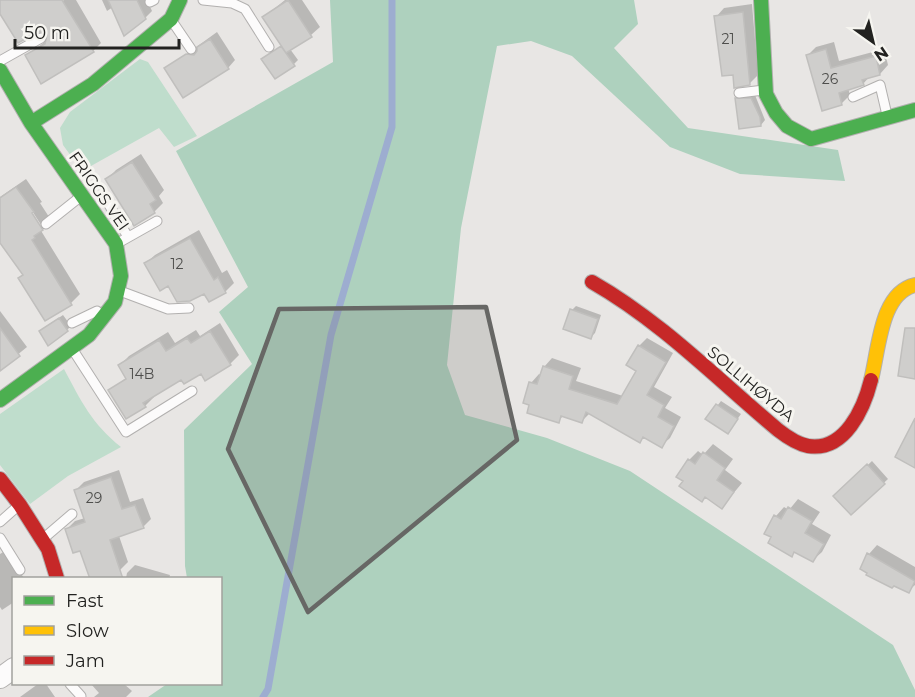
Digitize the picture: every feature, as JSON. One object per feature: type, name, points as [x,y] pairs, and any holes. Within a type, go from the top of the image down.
[{"type":"street","points":[[32,123],[93,84],[171,19],[180,0]]},
{"type":"street","points":[[761,0],[766,90],[776,113],[786,126],[811,139],[915,110]]},
{"type":"street","name":"FRIGGS VEI","points":[[0,70],[32,123],[82,195],[122,241],[121,276],[116,296]]},
{"type":"street","name":"SOLLIHØYDA","points":[[592,282],[632,308],[676,342],[784,434],[806,446],[820,446],[843,435],[854,422],[866,395],[889,305],[897,294],[915,285]]},
{"type":"street","points":[[0,400],[89,335],[116,296]]},
{"type":"street","points":[[0,479],[48,549],[56,577]]},
{"type":"lane","points":[[203,0],[232,3],[245,9],[268,47]]},
{"type":"lane","points":[[171,19],[191,49]]},
{"type":"lane","points":[[0,61],[40,38]]},
{"type":"lane","points":[[853,97],[880,86],[888,117]]},
{"type":"lane","points":[[740,93],[766,90]]},
{"type":"lane","points":[[46,224],[82,195]]},
{"type":"lane","points":[[105,198],[122,241],[157,221]]},
{"type":"lane","points":[[72,323],[116,296],[168,309],[189,308]]},
{"type":"lane","points":[[72,348],[126,432],[192,391]]},
{"type":"lane","points":[[0,522],[20,505]]},
{"type":"lane","points":[[42,539],[72,514]]},
{"type":"lane","points":[[0,538],[20,570]]},
{"type":"highlighted area","points":[[486,307],[517,440],[308,612],[228,449],[279,309]]},
{"type":"green space","points":[[330,0],[634,0],[638,24],[614,48],[688,128],[838,150],[845,181],[740,174],[670,147],[572,56],[531,41],[497,46],[461,228],[447,365],[465,415],[547,438],[630,471],[893,645],[915,690],[915,697],[148,697],[166,685],[222,685],[222,577],[187,577],[185,566],[184,430],[252,364],[219,312],[248,287],[176,151],[333,62]]},
{"type":"green space","points":[[140,59],[148,62],[197,136],[174,147],[159,128],[82,171],[63,145],[60,128],[70,112]]},
{"type":"green space","points":[[64,369],[95,421],[121,447],[68,476],[30,504],[0,465],[0,414]]},
{"type":"building","points":[[0,0],[62,0],[94,52],[41,84],[25,55],[45,44],[47,35],[44,32],[38,32],[18,43],[0,14]]},
{"type":"building","points":[[108,0],[137,0],[146,19],[124,36]]},
{"type":"building","points":[[288,0],[312,37],[286,53],[262,17]]},
{"type":"building","points":[[743,12],[750,85],[734,88],[733,75],[722,76],[714,16]]},
{"type":"building","points":[[210,39],[229,69],[183,98],[164,68],[186,54],[194,55],[197,47]]},
{"type":"building","points":[[281,46],[295,66],[275,79],[261,59]]},
{"type":"building","points":[[826,49],[831,68],[876,56],[880,75],[862,80],[864,85],[839,93],[842,105],[822,111],[806,55]]},
{"type":"building","points":[[735,98],[751,98],[760,117],[761,126],[739,129]]},
{"type":"building","points":[[132,162],[156,200],[150,204],[155,213],[134,226],[105,179]]},
{"type":"building","points":[[16,187],[34,212],[32,213],[43,230],[32,240],[72,305],[45,321],[18,278],[23,275],[0,243],[0,198]]},
{"type":"building","points":[[190,238],[214,280],[218,277],[226,293],[209,302],[204,294],[190,301],[177,302],[168,286],[160,291],[144,263]]},
{"type":"building","points":[[570,309],[598,319],[591,339],[563,329]]},
{"type":"building","points":[[59,318],[68,331],[48,346],[39,331]]},
{"type":"building","points":[[0,328],[20,356],[0,371]]},
{"type":"building","points":[[905,328],[915,328],[915,379],[898,376]]},
{"type":"building","points":[[210,331],[231,365],[205,381],[201,374],[184,384],[181,380],[143,403],[146,407],[126,419],[108,390],[126,379],[118,365],[159,340],[166,351],[187,338],[191,343]]},
{"type":"building","points":[[638,345],[666,362],[647,395],[664,405],[658,417],[674,426],[662,448],[643,437],[640,443],[586,412],[582,423],[561,416],[559,423],[527,413],[529,405],[523,403],[529,382],[537,384],[543,366],[573,376],[569,389],[617,404],[636,371],[626,365]]},
{"type":"building","points":[[716,404],[738,419],[728,434],[705,419]]},
{"type":"building","points":[[915,418],[915,468],[895,457]]},
{"type":"building","points":[[703,452],[725,468],[717,480],[734,492],[722,509],[705,497],[702,502],[679,486],[683,481],[676,477],[688,459],[695,464]]},
{"type":"building","points":[[867,464],[885,484],[851,515],[833,496]]},
{"type":"building","points":[[111,477],[122,509],[135,505],[144,528],[110,540],[122,577],[89,577],[80,551],[73,553],[65,529],[85,522],[74,490]]},
{"type":"building","points":[[788,507],[812,521],[805,533],[824,544],[813,562],[794,552],[792,557],[768,543],[771,537],[764,534],[774,515],[781,519]]},
{"type":"building","points":[[867,553],[915,581],[909,593],[894,586],[892,588],[866,575],[867,573],[860,569]]},
{"type":"waterway","points":[[263,697],[268,689],[331,335],[392,127],[392,0]]},
{"type":"traffic: fast","points":[[31,123],[93,84],[171,19],[180,0]]},
{"type":"traffic: fast","points":[[761,0],[766,94],[776,113],[787,126],[811,139],[915,110]]},
{"type":"traffic: fast","points":[[0,70],[31,123],[116,244],[121,276],[115,302],[89,335],[0,400]]},
{"type":"traffic: slow","points":[[871,380],[879,339],[888,311],[894,299],[903,290],[915,285]]},
{"type":"traffic: jam","points":[[592,282],[666,333],[778,430],[800,444],[821,446],[842,435],[858,415],[871,380]]},
{"type":"traffic: jam","points":[[0,479],[48,549],[57,577]]}]
